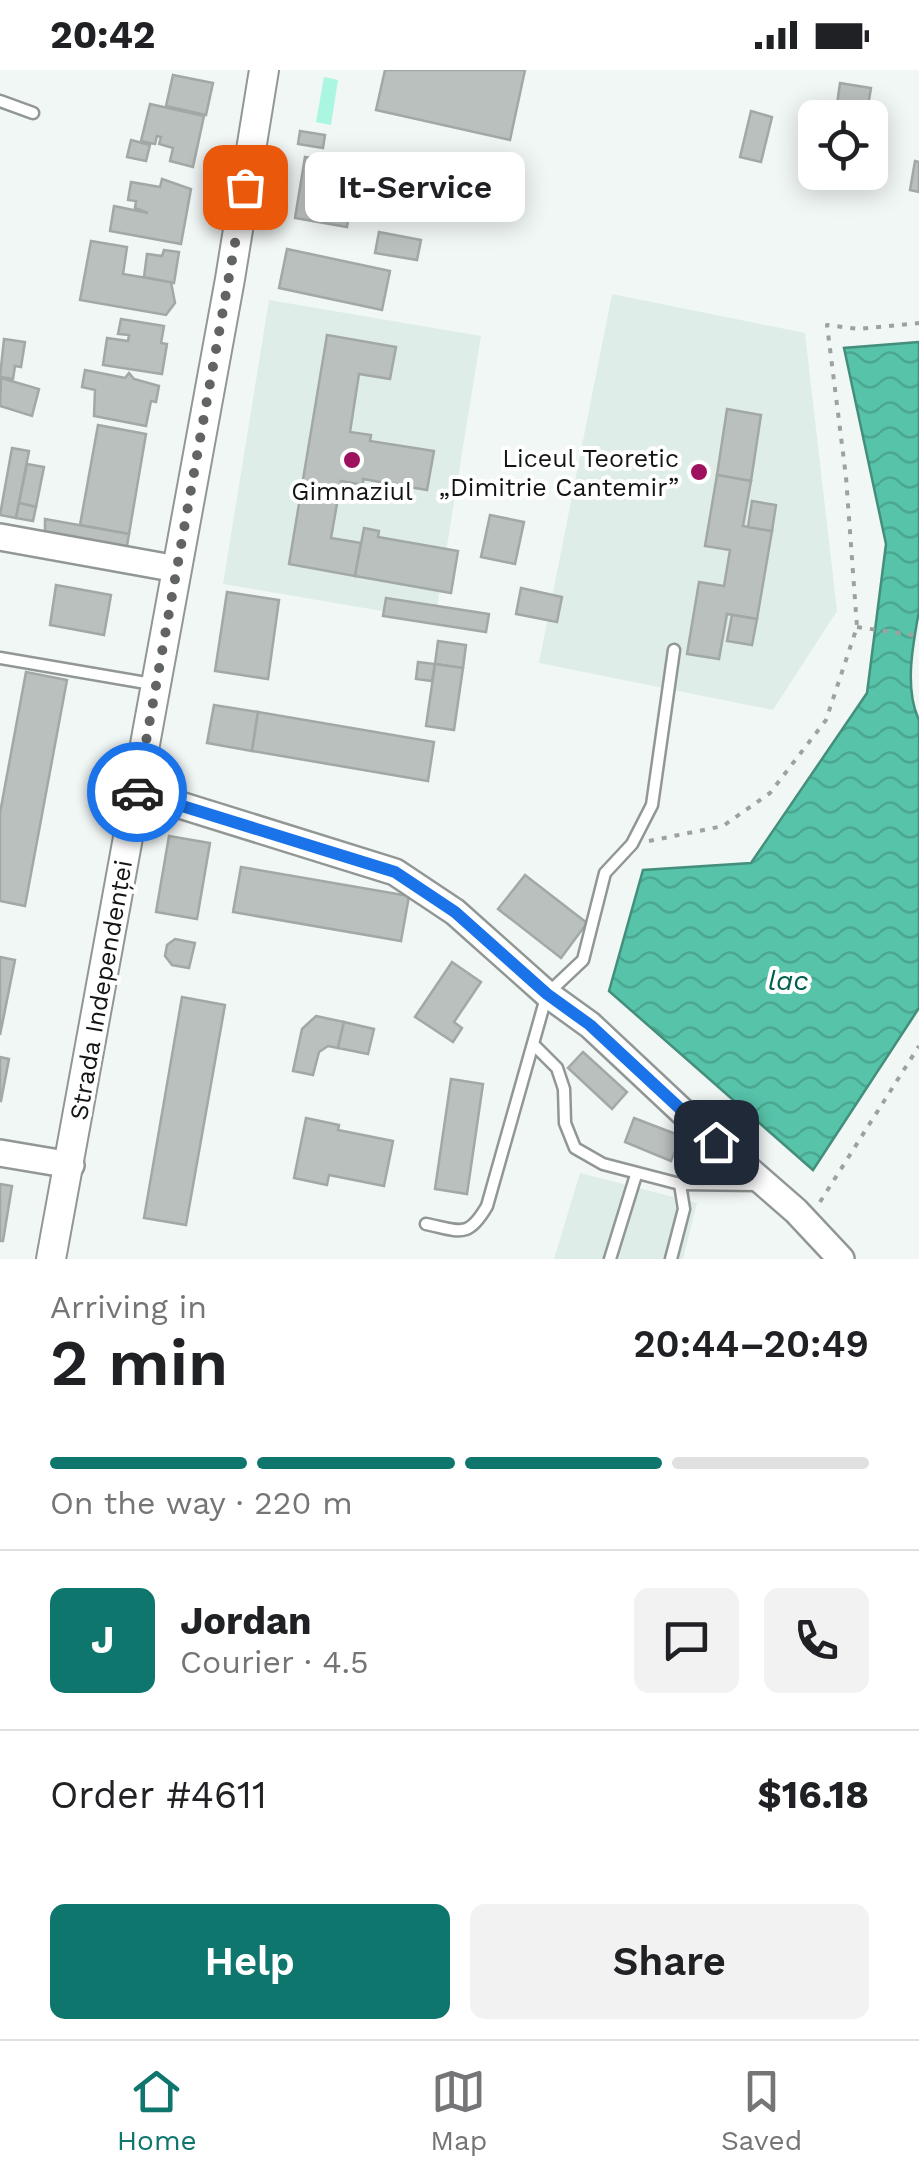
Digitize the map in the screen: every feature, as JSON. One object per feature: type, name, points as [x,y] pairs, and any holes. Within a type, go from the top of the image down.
[{"type":"main road","name":"Strada Independenței","points":[[51,1259],[178,569],[264,70]]},
{"type":"street","points":[[0,536],[178,569]]},
{"type":"street","points":[[136,791],[395,872],[455,912],[547,994],[590,1025],[807,1222],[841,1259]]},
{"type":"street","points":[[0,1153],[70,1165]]},
{"type":"lane","points":[[0,101],[33,113]]},
{"type":"lane","points":[[426,1224],[464,1232],[476,1226],[487,1206],[547,994],[583,960],[605,873],[632,844],[652,805],[674,650]]},
{"type":"lane","points":[[0,658],[156,684]]},
{"type":"lane","points":[[535,1046],[557,1068],[564,1089],[565,1123],[575,1148],[636,1175],[680,1184],[766,1185]]},
{"type":"lane","points":[[610,1259],[636,1175]]},
{"type":"lane","points":[[671,1259],[684,1209],[680,1184]]},
{"type":"path","points":[[632,844],[723,826],[770,793],[826,720],[857,627],[846,477],[827,325],[860,329],[919,323]]},
{"type":"path","points":[[857,627],[919,636]]},
{"type":"path","points":[[807,1222],[919,1046]]},
{"type":"shaded area","points":[[324,77],[338,80],[331,125],[316,122]]},
{"type":"shaded area","name":"Liceul Teoretic „Dimitrie Cantemir”","points":[[612,294],[805,333],[837,611],[773,710],[539,663]]},
{"type":"shaded area","name":"Gimnaziul","points":[[269,300],[481,336],[435,620],[223,584]]},
{"type":"shaded area","points":[[580,1173],[697,1203],[683,1259],[554,1259]]},
{"type":"water","name":"lac","points":[[919,342],[919,611],[911,681],[919,720],[919,1008],[813,1170],[609,991],[643,870],[751,863],[867,693],[886,544],[844,348]]},
{"type":"building","points":[[385,70],[525,70],[510,140],[376,110]]},
{"type":"building","points":[[173,75],[213,83],[206,115],[166,106]]},
{"type":"building","points":[[840,83],[871,88],[869,100],[838,100]]},
{"type":"building","points":[[150,104],[204,116],[193,167],[170,161],[173,148],[159,144],[161,137],[157,136],[155,144],[141,141]]},
{"type":"building","points":[[751,111],[772,117],[761,162],[740,157]]},
{"type":"building","points":[[300,131],[325,135],[323,148],[298,144]]},
{"type":"building","points":[[131,140],[150,145],[146,161],[127,157]]},
{"type":"building","points":[[305,157],[357,165],[347,227],[295,218]]},
{"type":"building","points":[[915,161],[919,162],[919,192],[910,190]]},
{"type":"building","points":[[162,179],[191,189],[181,244],[110,231],[114,206],[148,213],[135,208],[136,201],[128,200],[131,182],[160,187]]},
{"type":"building","points":[[379,232],[421,240],[417,260],[375,253]]},
{"type":"building","points":[[91,241],[127,247],[123,274],[171,282],[175,303],[166,315],[80,300]]},
{"type":"building","points":[[287,249],[390,271],[382,310],[279,288]]},
{"type":"building","points":[[164,250],[179,252],[174,283],[144,277],[147,254],[162,256]]},
{"type":"building","points":[[121,319],[164,326],[161,343],[167,344],[162,374],[103,365],[107,338],[128,341],[129,335],[118,334]]},
{"type":"building","points":[[327,335],[396,347],[390,379],[359,374],[350,432],[371,435],[370,441],[434,451],[427,490],[363,479],[363,485],[341,481],[331,538],[361,543],[355,576],[289,564]]},
{"type":"building","points":[[4,339],[25,342],[21,367],[15,366],[13,379],[0,377]]},
{"type":"building","points":[[85,370],[125,378],[129,373],[134,379],[159,386],[146,426],[94,416],[95,390],[82,387]]},
{"type":"building","points":[[1,378],[39,389],[32,416],[0,406]]},
{"type":"building","points":[[727,409],[761,415],[751,481],[717,475]]},
{"type":"building","points":[[98,425],[146,434],[129,534],[80,525]]},
{"type":"building","points":[[12,448],[29,451],[16,518],[0,515]]},
{"type":"building","points":[[27,464],[44,467],[36,507],[19,503]]},
{"type":"building","points":[[717,475],[751,481],[743,526],[772,531],[757,619],[727,614],[719,659],[687,654],[699,582],[724,586],[730,550],[705,546]]},
{"type":"building","points":[[752,501],[776,505],[772,531],[748,527]]},
{"type":"building","points":[[19,503],[36,507],[33,521],[16,518]]},
{"type":"building","points":[[490,515],[524,522],[515,564],[481,557]]},
{"type":"building","points":[[45,519],[129,534],[126,552],[45,537]]},
{"type":"building","points":[[364,528],[379,531],[378,537],[458,551],[451,593],[355,576]]},
{"type":"building","points":[[56,585],[111,595],[104,635],[50,625]]},
{"type":"building","points":[[521,588],[562,597],[557,622],[516,614]]},
{"type":"building","points":[[227,592],[279,600],[268,679],[215,671]]},
{"type":"building","points":[[386,598],[489,614],[486,632],[383,616]]},
{"type":"building","points":[[732,615],[757,619],[752,645],[727,641]]},
{"type":"building","points":[[438,641],[466,645],[463,668],[435,664]]},
{"type":"building","points":[[418,662],[435,664],[432,681],[416,679]]},
{"type":"building","points":[[435,664],[463,668],[454,730],[426,726]]},
{"type":"building","points":[[26,672],[67,680],[25,906],[0,901],[0,813]]},
{"type":"building","points":[[214,705],[258,712],[252,751],[207,743]]},
{"type":"building","points":[[258,712],[434,742],[428,781],[252,751]]},
{"type":"building","points":[[169,836],[210,843],[197,919],[156,912]]},
{"type":"building","points":[[241,867],[409,896],[401,941],[233,912]]},
{"type":"building","points":[[525,875],[587,923],[561,958],[498,909]]},
{"type":"building","points":[[175,939],[195,943],[189,968],[172,965],[165,956],[167,945]]},
{"type":"building","points":[[0,957],[15,960],[0,1035]]},
{"type":"building","points":[[452,962],[481,982],[454,1022],[462,1028],[453,1042],[415,1017]]},
{"type":"building","points":[[182,997],[225,1005],[186,1225],[144,1218]]},
{"type":"building","points":[[316,1016],[344,1022],[338,1048],[328,1046],[319,1052],[313,1075],[293,1071],[302,1029]]},
{"type":"building","points":[[344,1022],[374,1029],[368,1054],[338,1048]]},
{"type":"building","points":[[583,1052],[627,1092],[612,1109],[568,1068]]},
{"type":"building","points":[[0,1057],[9,1059],[1,1101],[0,1101]]},
{"type":"building","points":[[451,1079],[483,1084],[467,1194],[435,1189]]},
{"type":"building","points":[[306,1118],[339,1125],[338,1130],[393,1141],[384,1186],[329,1175],[327,1185],[294,1178]]},
{"type":"building","points":[[634,1118],[681,1136],[671,1161],[625,1142]]},
{"type":"building","points":[[0,1184],[12,1186],[3,1241],[0,1241]]},
{"type":"way so far","points":[[137,792],[245,187]]},
{"type":"place","name":"It-Service","points":[[245,187]]},
{"type":"place","name":"Gimnaziul","points":[[352,460]]},
{"type":"place","name":"Liceul Teoretic „Dimitrie Cantemir”","points":[[699,472]]},
{"type":"route","points":[[137,792],[395,872],[421,887],[547,994],[590,1025],[716,1142]]}]
